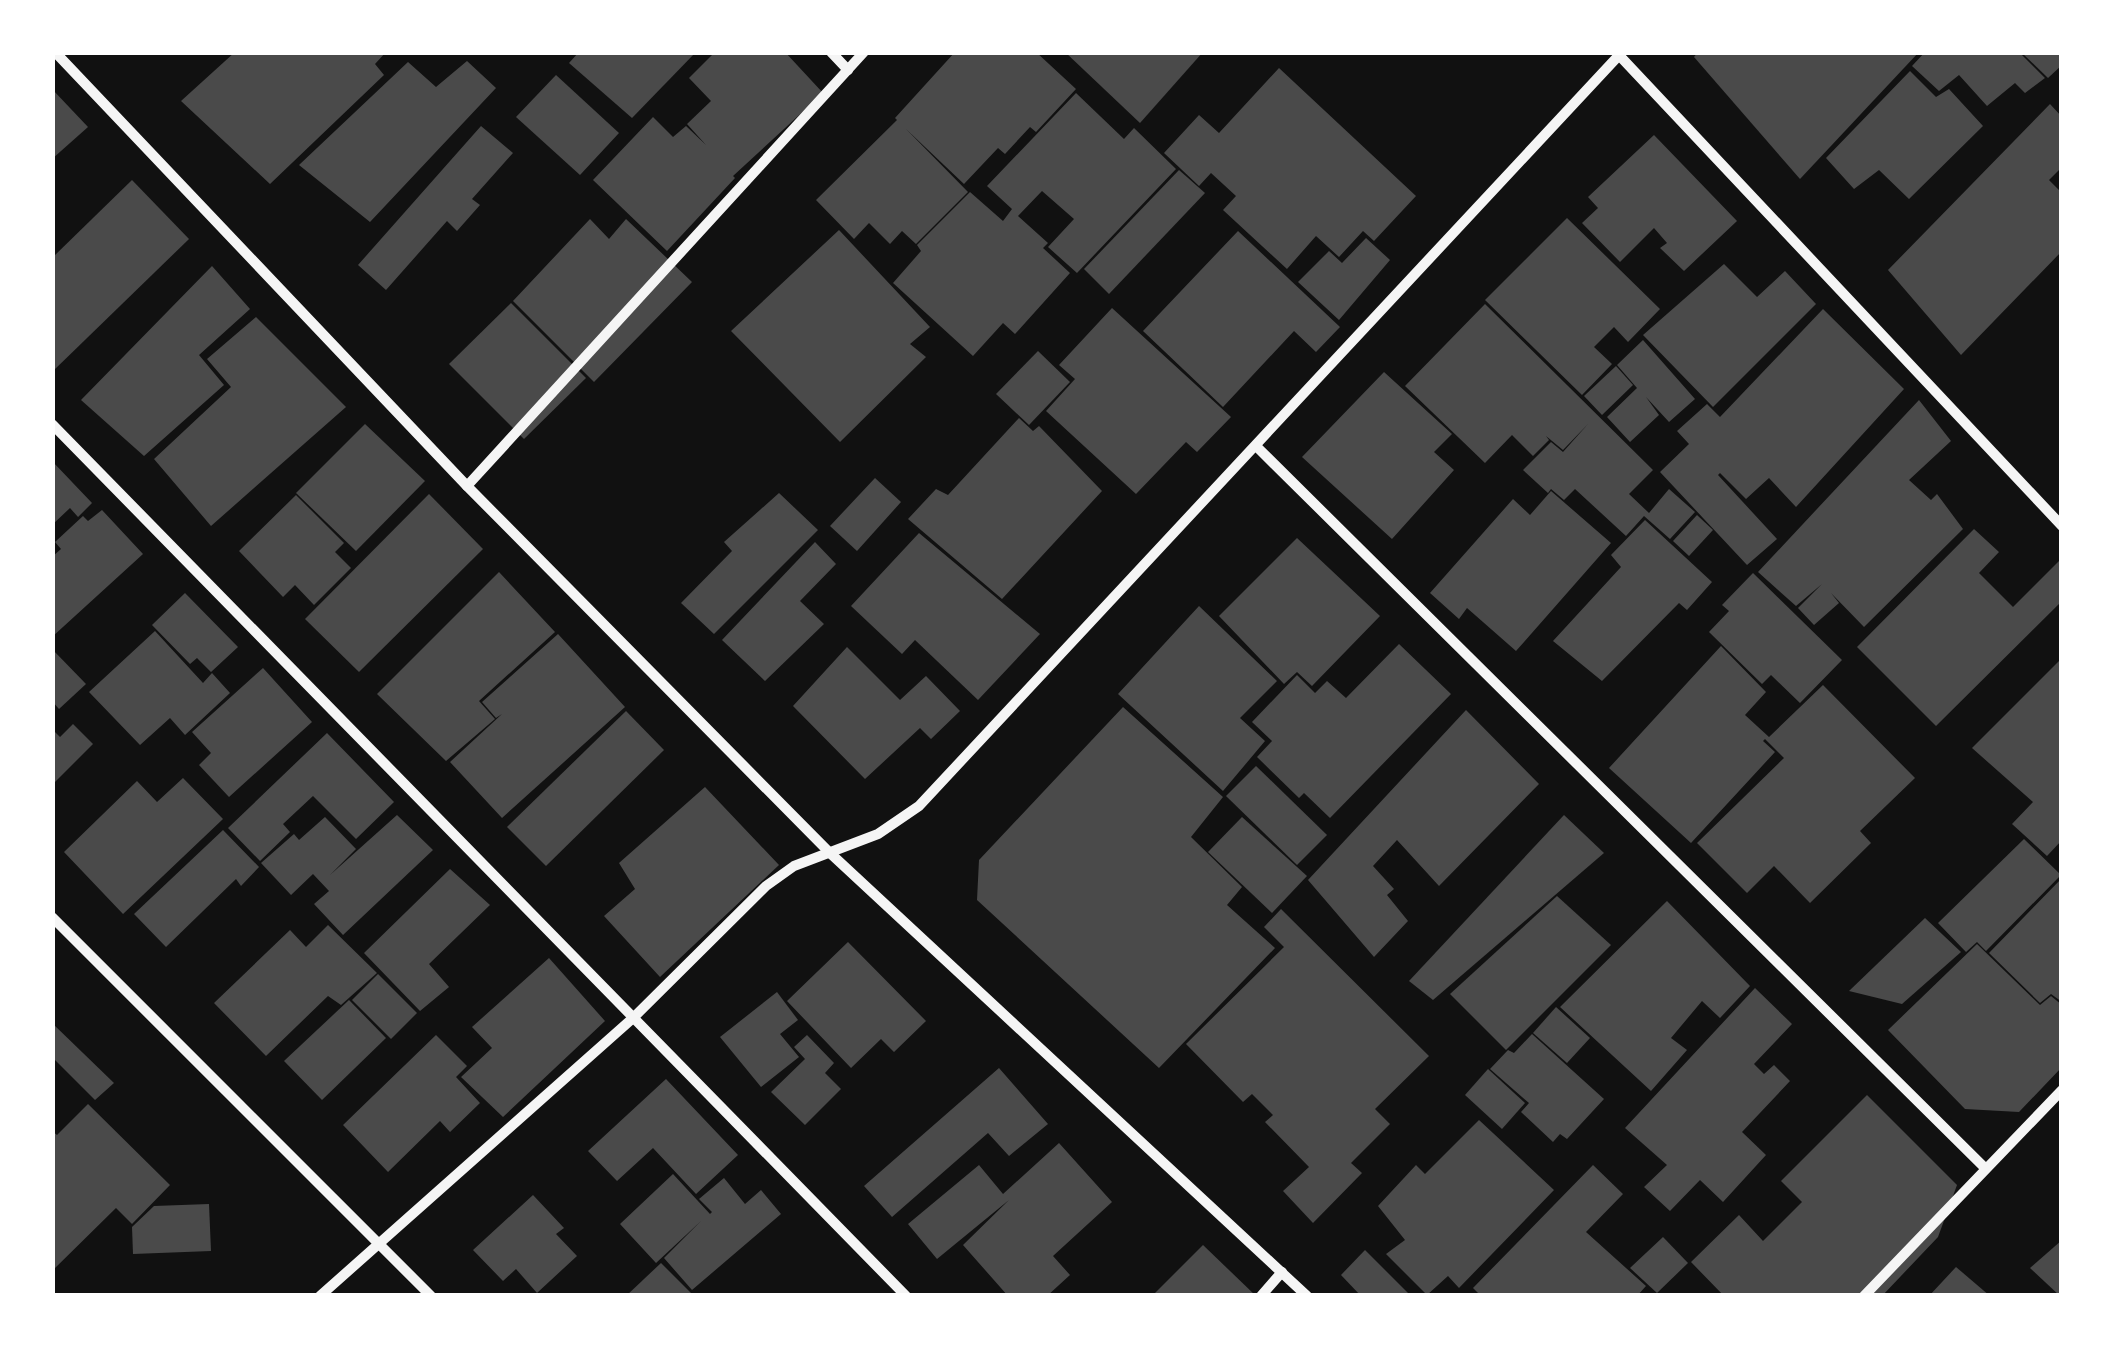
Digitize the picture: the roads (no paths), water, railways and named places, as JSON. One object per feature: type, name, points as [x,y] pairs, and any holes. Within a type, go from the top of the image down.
[{"type":"street","points":[[55,52],[467,486],[830,853],[1307,1296]]},
{"type":"street","points":[[831,52],[848,70]]},
{"type":"street","points":[[467,486],[864,52]]},
{"type":"street","points":[[320,1296],[632,1018],[766,886],[794,866],[878,834],[919,806],[1619,54],[2062,526]]},
{"type":"street","points":[[52,424],[906,1296]]},
{"type":"street","points":[[1257,447],[1985,1168]]},
{"type":"street","points":[[52,917],[431,1296]]},
{"type":"street","points":[[1864,1296],[2062,1090]]},
{"type":"street","points":[[1260,1296],[1282,1272]]}]
